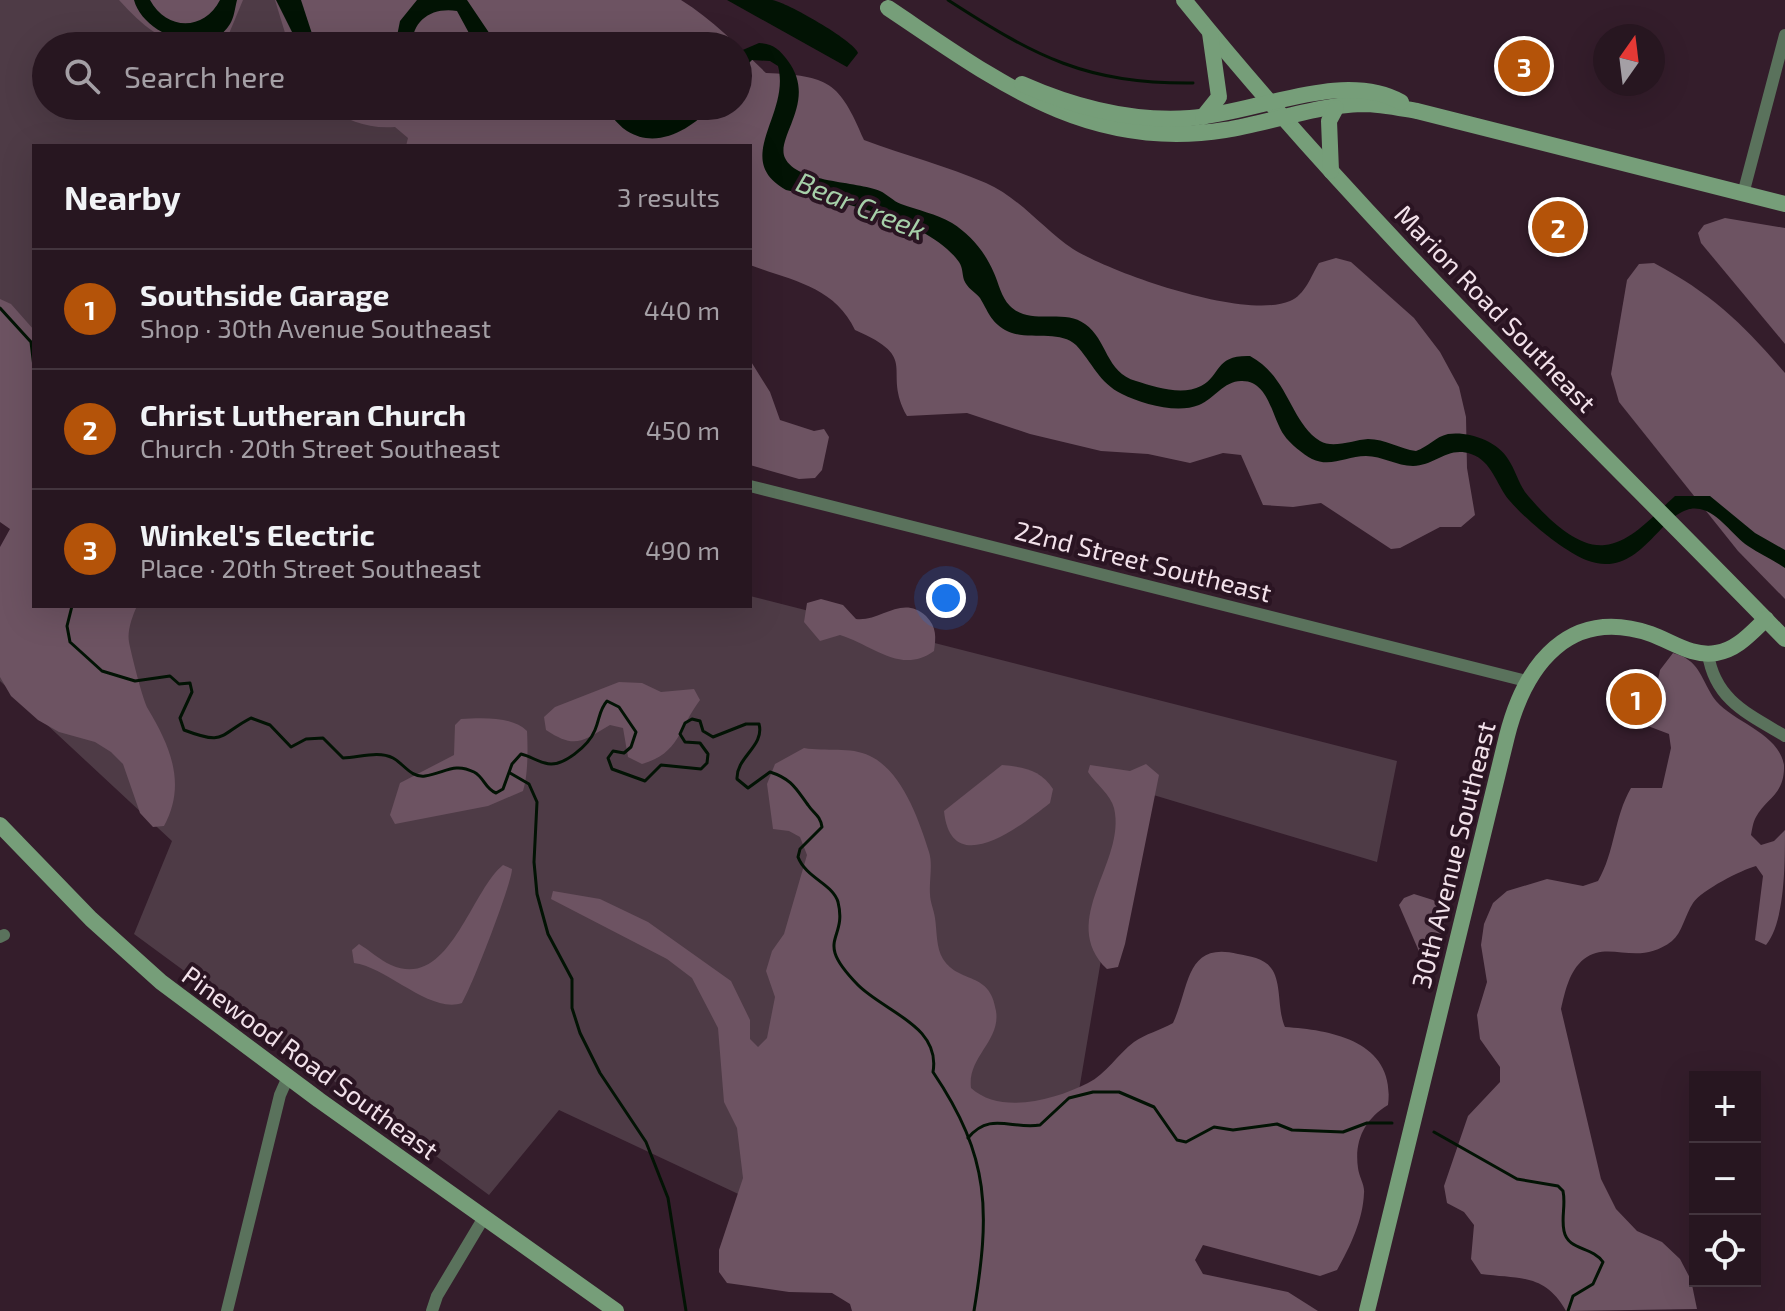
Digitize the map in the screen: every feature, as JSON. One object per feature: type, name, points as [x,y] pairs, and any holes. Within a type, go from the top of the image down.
[{"type":"street","name":"Marion Road Southeast","points":[[1184,0],[1331,171],[1498,349],[1785,639]]},
{"type":"street","points":[[881,4],[1022,83],[1055,97],[1141,117],[1203,117],[1356,90],[1381,93],[1417,111]]},
{"type":"street","points":[[881,4],[1008,87],[1078,120],[1130,131],[1175,134],[1373,104],[1417,111],[1785,204]]},
{"type":"street","points":[[1203,117],[1219,97],[1210,32]]},
{"type":"street","points":[[1743,194],[1785,35]]},
{"type":"street","points":[[1331,171],[1329,121],[1336,108]]},
{"type":"street","name":"22nd Street Southeast","points":[[752,487],[1526,681]]},
{"type":"street","points":[[1766,619],[1735,646],[1708,654],[1712,676],[1722,694],[1785,736]]},
{"type":"street","name":"30th Avenue Southeast","points":[[1367,1311],[1507,736],[1526,681],[1539,661],[1559,644],[1605,628],[1640,631],[1708,654]]},
{"type":"street","name":"Pinewood Road Southeast","points":[[0,825],[122,949],[288,1077],[616,1311]]},
{"type":"street","points":[[227,1311],[279,1099],[288,1077]]},
{"type":"street","points":[[432,1311],[437,1296],[483,1219]]},
{"type":"shaded area","points":[[0,0],[336,0],[357,32],[32,32],[32,120],[468,120],[501,144],[32,144],[32,453],[0,445]]},
{"type":"shaded area","points":[[119,0],[243,0],[230,32],[155,32]]},
{"type":"shaded area","points":[[275,0],[681,0],[723,32],[285,32]]},
{"type":"shaded area","points":[[752,59],[766,73],[804,76],[829,86],[847,105],[864,140],[986,183],[1021,205],[1073,249],[1118,270],[1180,292],[1243,304],[1269,305],[1290,301],[1300,294],[1319,263],[1336,258],[1351,262],[1414,318],[1440,352],[1459,387],[1466,417],[1467,468],[1475,515],[1461,527],[1440,527],[1400,548],[1391,549],[1321,503],[1293,507],[1263,505],[1241,455],[1223,453],[1190,463],[1148,454],[1101,451],[1030,434],[967,413],[907,416],[897,387],[894,358],[888,349],[855,330],[846,315],[824,294],[752,266],[752,144],[406,144],[408,138],[395,127],[351,120],[752,120]]},
{"type":"shaded area","points":[[1725,218],[1785,228],[1785,344],[1701,243],[1698,233],[1704,225]]},
{"type":"shaded area","points":[[1654,263],[1693,286],[1726,311],[1785,373],[1785,599],[1738,551],[1619,402],[1611,374],[1627,280],[1639,264]]},
{"type":"shaded area","points":[[0,299],[11,304],[32,328],[32,608],[136,608],[129,629],[130,648],[146,704],[169,751],[175,780],[171,810],[164,826],[153,827],[140,813],[123,764],[111,752],[95,742],[59,732],[38,720],[11,696],[0,677],[0,547],[10,529],[0,522]]},
{"type":"shaded area","points":[[752,363],[770,392],[780,420],[814,431],[824,429],[829,437],[822,470],[815,478],[799,479],[752,466]]},
{"type":"shaded area","points":[[0,580],[32,604],[32,608],[752,608],[752,597],[1397,761],[1377,862],[1130,788],[1074,1120],[749,1199],[559,1110],[489,1195],[134,934],[172,841],[0,681]]},
{"type":"shaded area","points":[[821,599],[843,605],[856,619],[874,617],[900,608],[917,610],[926,616],[934,628],[934,651],[922,658],[898,659],[840,635],[820,641],[804,622],[807,603]]},
{"type":"shaded area","points":[[1673,653],[1694,664],[1721,706],[1763,735],[1780,753],[1784,765],[1781,783],[1756,817],[1751,835],[1761,845],[1774,841],[1785,830],[1780,907],[1766,945],[1755,940],[1763,876],[1756,866],[1705,892],[1693,903],[1675,938],[1659,949],[1594,954],[1584,959],[1571,976],[1561,1009],[1601,1179],[1616,1209],[1637,1231],[1662,1242],[1680,1259],[1689,1276],[1689,1287],[1692,1287],[1697,1309],[1566,1311],[1558,1299],[1540,1284],[1519,1278],[1481,1274],[1471,1259],[1474,1225],[1464,1212],[1447,1203],[1444,1186],[1468,1116],[1500,1082],[1500,1067],[1480,1039],[1477,1015],[1487,982],[1481,945],[1484,924],[1493,903],[1507,891],[1547,879],[1583,886],[1598,881],[1631,788],[1662,788],[1671,748],[1669,734],[1648,726],[1660,670]]},
{"type":"shaded area","points":[[619,682],[642,683],[661,692],[694,689],[700,700],[677,739],[664,753],[642,764],[628,757],[623,728],[610,725],[578,741],[564,740],[546,730],[544,717],[555,707]]},
{"type":"shaded area","points":[[461,719],[505,720],[527,731],[527,770],[523,791],[488,806],[395,824],[390,815],[400,783],[454,755],[455,725]]},
{"type":"shaded area","points":[[804,748],[854,751],[870,756],[891,773],[908,798],[930,857],[930,897],[941,955],[950,967],[981,983],[993,998],[996,1011],[994,1031],[971,1077],[971,1088],[983,1096],[1012,1103],[1028,1102],[1060,1095],[1094,1079],[1134,1042],[1173,1023],[1192,970],[1208,954],[1221,952],[1256,958],[1271,968],[1277,981],[1285,1027],[1341,1036],[1372,1053],[1382,1067],[1388,1084],[1388,1105],[1367,1124],[1360,1139],[1357,1158],[1364,1190],[1363,1203],[1355,1233],[1337,1270],[1320,1276],[1203,1245],[1195,1260],[1203,1274],[1288,1292],[1318,1311],[852,1311],[850,1304],[832,1293],[789,1292],[727,1283],[719,1272],[719,1250],[743,1178],[737,1128],[724,1102],[718,1028],[692,978],[667,959],[551,899],[553,891],[600,899],[648,922],[731,981],[750,1020],[750,1039],[758,1047],[767,1038],[775,997],[766,971],[772,951],[784,934],[807,855],[800,837],[789,831],[773,829],[767,784],[775,764]]},
{"type":"shaded area","points":[[1146,764],[1159,775],[1125,944],[1118,967],[1107,969],[1093,950],[1089,931],[1091,911],[1111,849],[1115,828],[1114,808],[1110,798],[1088,772],[1090,765],[1130,771]]},
{"type":"shaded area","points":[[1002,765],[1025,768],[1043,778],[1053,789],[1050,803],[1022,824],[989,842],[973,845],[959,843],[949,832],[944,811]]},
{"type":"shaded area","points":[[503,865],[512,869],[510,878],[491,935],[462,1003],[450,1005],[436,1002],[380,972],[354,963],[352,950],[359,944],[391,965],[411,969],[428,964],[443,952],[456,935],[491,878]]},
{"type":"shaded area","points":[[1414,894],[1433,900],[1447,911],[1437,960],[1432,966],[1424,963],[1399,905],[1404,898]]},
{"type":"water","points":[[134,0],[150,0],[157,10],[175,22],[195,22],[213,10],[220,0],[237,0],[231,22],[223,32],[163,32],[140,13]]},
{"type":"water","points":[[276,0],[301,0],[311,32],[292,32]]},
{"type":"water","points":[[417,0],[467,0],[489,32],[468,32],[457,11],[432,13],[420,22],[415,32],[398,32],[400,21]]},
{"type":"water","points":[[727,0],[780,2],[832,31],[858,53],[847,67]]},
{"type":"water","name":"Bear Creek","points":[[759,43],[779,50],[796,76],[798,104],[783,149],[785,158],[792,166],[814,177],[880,191],[901,204],[952,223],[982,251],[1010,306],[1027,315],[1077,319],[1092,330],[1112,363],[1126,377],[1160,388],[1194,389],[1208,382],[1224,362],[1250,356],[1273,375],[1302,423],[1325,443],[1374,439],[1416,451],[1448,434],[1465,434],[1482,439],[1503,453],[1525,492],[1550,519],[1571,536],[1594,545],[1624,539],[1675,496],[1710,496],[1755,533],[1785,550],[1785,568],[1748,546],[1713,515],[1700,509],[1687,510],[1674,517],[1638,552],[1623,561],[1606,564],[1586,560],[1556,542],[1525,516],[1509,500],[1489,467],[1478,457],[1455,452],[1413,466],[1366,456],[1332,462],[1312,459],[1287,438],[1264,393],[1250,382],[1235,382],[1190,408],[1149,404],[1122,394],[1107,384],[1069,340],[1023,335],[1000,327],[980,298],[965,283],[959,262],[926,234],[880,214],[786,190],[770,178],[763,164],[763,150],[777,102],[780,84],[778,66],[770,61],[752,60],[752,46]]},
{"type":"water","points":[[614,120],[696,120],[662,138],[638,136]]},
{"type":"waterway","points":[[948,0],[1008,37],[1063,63],[1122,78],[1193,83]]},
{"type":"waterway","points":[[0,308],[31,342],[32,350]]},
{"type":"waterway","points":[[72,608],[67,626],[70,642],[102,671],[135,681],[170,676],[179,684],[190,683],[192,692],[180,718],[184,730],[215,738],[251,718],[270,725],[291,747],[306,739],[323,738],[343,758],[375,754],[387,756],[420,776],[455,768],[467,769],[477,774],[496,793],[503,789],[512,764],[521,754],[552,764],[567,759],[581,749],[592,736],[607,701],[619,707],[636,732],[631,747],[624,753],[613,751],[608,758],[612,769],[645,781],[661,765],[701,769],[707,763],[708,754],[700,743],[685,742],[680,734],[685,723],[692,719],[700,721],[703,731],[713,737],[746,724],[759,724],[758,739],[741,764],[737,779],[748,788],[770,772],[784,778],[818,817],[822,827],[800,849],[798,857],[807,870],[831,890],[838,902],[839,925],[834,941],[837,958],[844,970],[869,995],[920,1031],[933,1056],[933,1072],[952,1103],[976,1159],[983,1215],[974,1311]]},
{"type":"waterway","points":[[510,773],[529,784],[537,802],[534,862],[537,894],[548,934],[572,979],[572,1008],[580,1033],[600,1073],[646,1142],[668,1198],[686,1311]]},
{"type":"waterway","points":[[968,1138],[976,1130],[993,1123],[1040,1125],[1069,1098],[1093,1092],[1119,1092],[1154,1107],[1177,1140],[1186,1142],[1214,1127],[1233,1130],[1277,1124],[1292,1130],[1343,1132],[1367,1123],[1392,1123]]},
{"type":"waterway","points":[[1434,1132],[1517,1179],[1558,1186],[1563,1191],[1566,1237],[1603,1262],[1593,1284],[1573,1296],[1568,1311]]},
{"type":"place","name":"Winkel's Electric","points":[[1524,66]]},
{"type":"place","name":"Christ Lutheran Church","points":[[1558,227]]},
{"type":"place","name":"Southside Garage","points":[[1636,699]]}]
